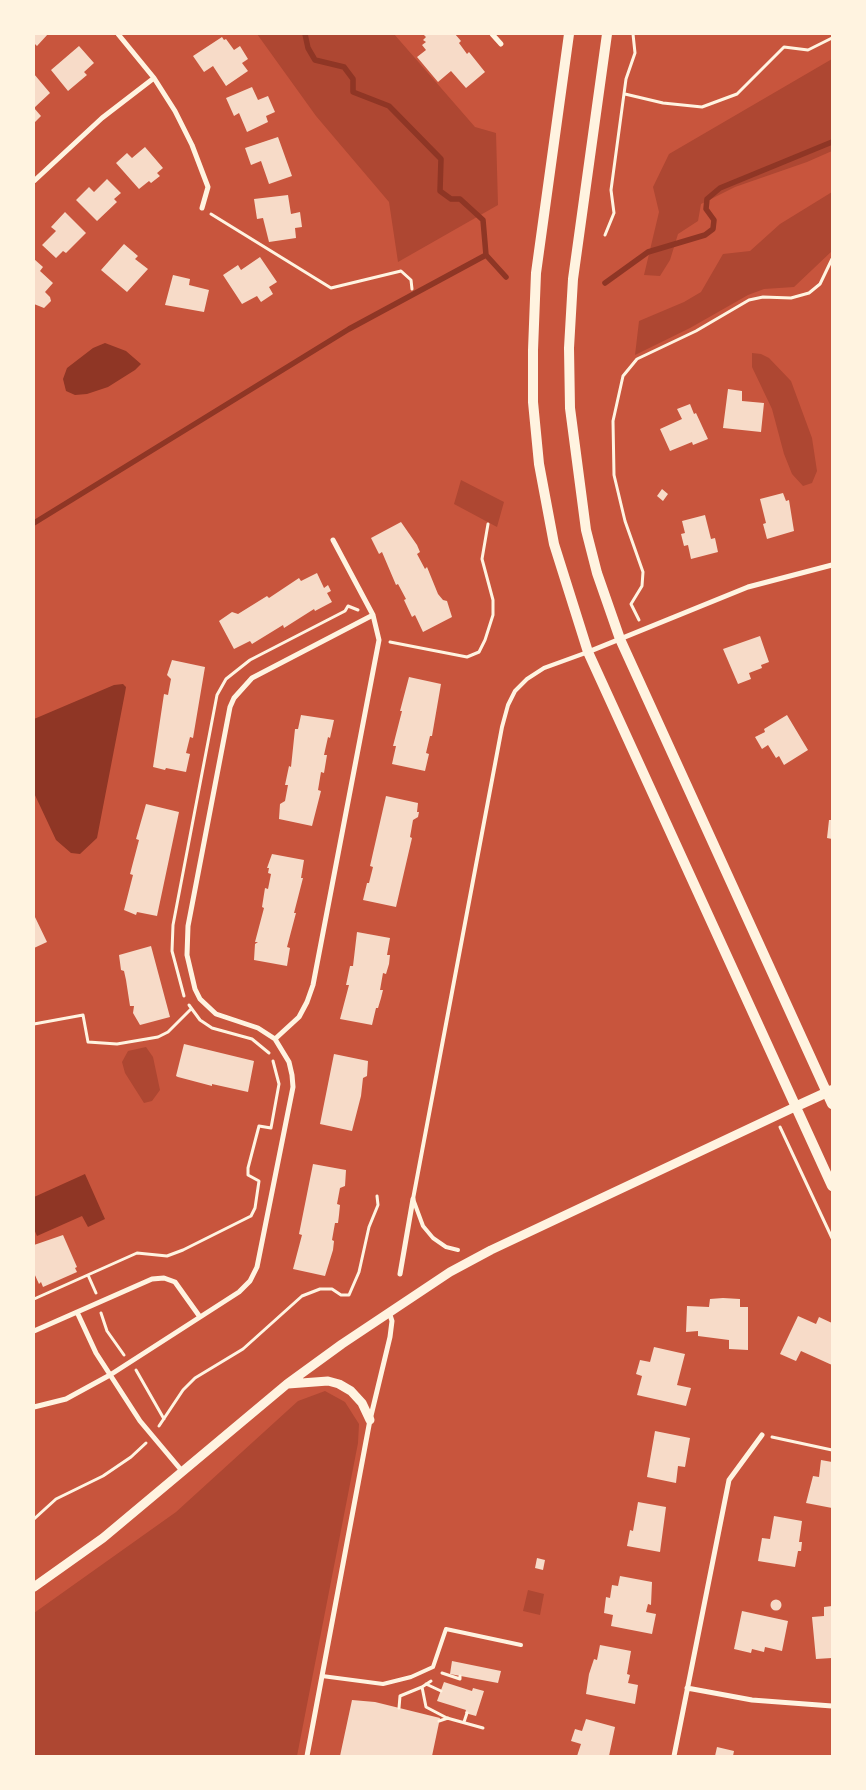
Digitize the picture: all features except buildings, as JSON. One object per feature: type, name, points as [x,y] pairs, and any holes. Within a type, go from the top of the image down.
[{"type":"main road","points":[[569,34],[536,273],[533,402],[539,464],[554,544],[588,652],[832,1186]]},
{"type":"main road","points":[[607,34],[573,279],[569,348],[570,408],[586,530],[597,573],[620,639],[830,1091],[832,1104]]},
{"type":"main road","points":[[797,1106],[830,1091]]},
{"type":"street","points":[[118,34],[154,78],[175,111],[192,145],[208,188],[202,208]]},
{"type":"street","points":[[492,34],[501,44]]},
{"type":"street","points":[[34,181],[102,118],[154,78]]},
{"type":"street","points":[[275,1039],[299,1016],[313,986],[379,640],[373,616],[333,540]]},
{"type":"street","points":[[588,652],[748,587],[832,565]]},
{"type":"street","points":[[34,1407],[66,1399],[130,1363],[239,1292],[250,1281],[257,1267],[292,1087],[289,1062],[275,1039],[258,1028],[225,1018],[208,1008],[195,988],[187,955],[188,926],[230,707],[238,691],[252,678],[373,616]]},
{"type":"street","points":[[34,1587],[103,1538],[287,1384],[389,1312],[450,1272],[491,1250],[797,1106]]},
{"type":"street","points":[[400,1274],[413,1199]]},
{"type":"street","points":[[34,1331],[152,1279],[164,1278],[175,1282],[200,1317]]},
{"type":"street","points":[[76,1312],[96,1353],[140,1421],[182,1471]]},
{"type":"street","points":[[307,1756],[370,1420],[390,1336],[392,1321],[389,1312]]},
{"type":"street","points":[[287,1384],[328,1381],[339,1384],[351,1391],[362,1403],[370,1420]]},
{"type":"street","points":[[674,1756],[729,1480],[762,1435]]},
{"type":"street","points":[[687,1688],[752,1700],[832,1706]]},
{"type":"lane","points":[[458,1250],[446,1247],[433,1238],[423,1226],[413,1199],[508,705],[515,691],[527,679],[544,668],[588,652]]},
{"type":"lane","points":[[322,1676],[383,1684],[411,1677],[434,1667],[446,1629],[521,1645]]},
{"type":"path","points":[[605,235],[614,213],[611,190],[626,79],[636,53],[633,34]]},
{"type":"path","points":[[625,94],[663,103],[702,107],[737,94],[784,47],[808,50],[832,38]]},
{"type":"path","points":[[202,208],[220,221],[331,288],[401,271],[411,280],[412,289]]},
{"type":"path","points":[[643,630],[631,604],[642,586],[643,572],[625,521],[614,475],[613,421],[623,376],[637,359],[696,331],[749,300],[763,297],[791,298],[809,293],[820,284],[832,260]]},
{"type":"path","points":[[379,640],[452,656],[467,657],[479,652],[486,640],[493,615],[493,600],[482,559],[488,524]]},
{"type":"path","points":[[34,1299],[137,1253],[166,1256],[183,1250],[238,1224],[250,1216],[255,1208],[260,1181],[248,1175],[248,1168],[259,1126],[271,1128],[279,1084],[277,1071],[272,1056],[252,1039],[212,1028],[200,1020],[182,992],[174,968],[172,951],[173,925],[217,695],[226,679],[239,667],[344,611],[348,606],[373,616]]},
{"type":"path","points":[[34,1024],[83,1015],[88,1042],[117,1044],[158,1038],[168,1032],[191,1008]]},
{"type":"path","points":[[775,1117],[832,1238]]},
{"type":"path","points":[[34,1520],[56,1499],[89,1484],[131,1457],[153,1436],[183,1390],[195,1378],[242,1349],[302,1296],[320,1289],[332,1289],[341,1295],[349,1295],[359,1272],[370,1227],[378,1205],[377,1196]]},
{"type":"path","points":[[88,1275],[107,1331],[140,1374],[164,1419]]},
{"type":"path","points":[[762,1435],[832,1450]]},
{"type":"path","points":[[398,1708],[400,1696],[422,1687],[440,1673],[460,1679],[460,1676]]},
{"type":"path","points":[[426,1684],[441,1691]]},
{"type":"path","points":[[422,1687],[426,1707],[449,1718],[483,1728]]},
{"type":"path","points":[[464,1722],[467,1714]]},
{"type":"path","points":[[439,1721],[449,1718]]},
{"type":"shaded area","points":[[257,34],[394,34],[475,127],[496,133],[498,205],[398,262],[389,202],[316,116]]},
{"type":"shaded area","points":[[832,59],[832,151],[807,162],[735,187],[701,204],[698,221],[678,234],[670,260],[660,276],[644,275],[659,212],[653,187],[669,154]]},
{"type":"shaded area","points":[[832,192],[832,251],[794,287],[764,289],[748,295],[690,328],[635,355],[639,321],[684,302],[701,292],[723,254],[750,251],[780,224]]},
{"type":"shaded area","points":[[105,343],[126,351],[141,364],[108,387],[87,394],[75,395],[66,391],[63,379],[67,368],[93,348]]},
{"type":"shaded area","points":[[752,353],[761,354],[769,358],[791,381],[812,438],[817,471],[812,483],[803,486],[792,474],[784,454],[772,409],[752,367]]},
{"type":"shaded area","points":[[461,480],[504,502],[497,527],[454,504]]},
{"type":"shaded area","points":[[123,684],[126,687],[125,693],[97,838],[80,854],[71,853],[56,840],[34,793],[34,719],[114,685]]},
{"type":"shaded area","points":[[146,1047],[153,1057],[160,1090],[152,1101],[144,1103],[125,1073],[122,1062],[128,1051]]},
{"type":"shaded area","points":[[85,1174],[105,1219],[88,1227],[82,1216],[37,1236],[34,1229],[34,1197]]},
{"type":"shaded area","points":[[325,1391],[345,1402],[359,1424],[358,1443],[297,1756],[34,1756],[34,1613],[176,1512],[298,1401]]},
{"type":"shaded area","points":[[528,1590],[544,1594],[540,1615],[523,1611]]},
{"type":"waterway","points":[[305,34],[308,48],[315,60],[344,67],[353,79],[353,92],[389,106],[441,159],[440,191],[451,199],[460,199],[483,220],[486,255],[506,277]]},
{"type":"waterway","points":[[605,283],[648,252],[705,235],[713,229],[714,220],[706,209],[707,199],[720,188],[832,142]]},
{"type":"waterway","points":[[34,523],[349,329],[486,255]]}]
